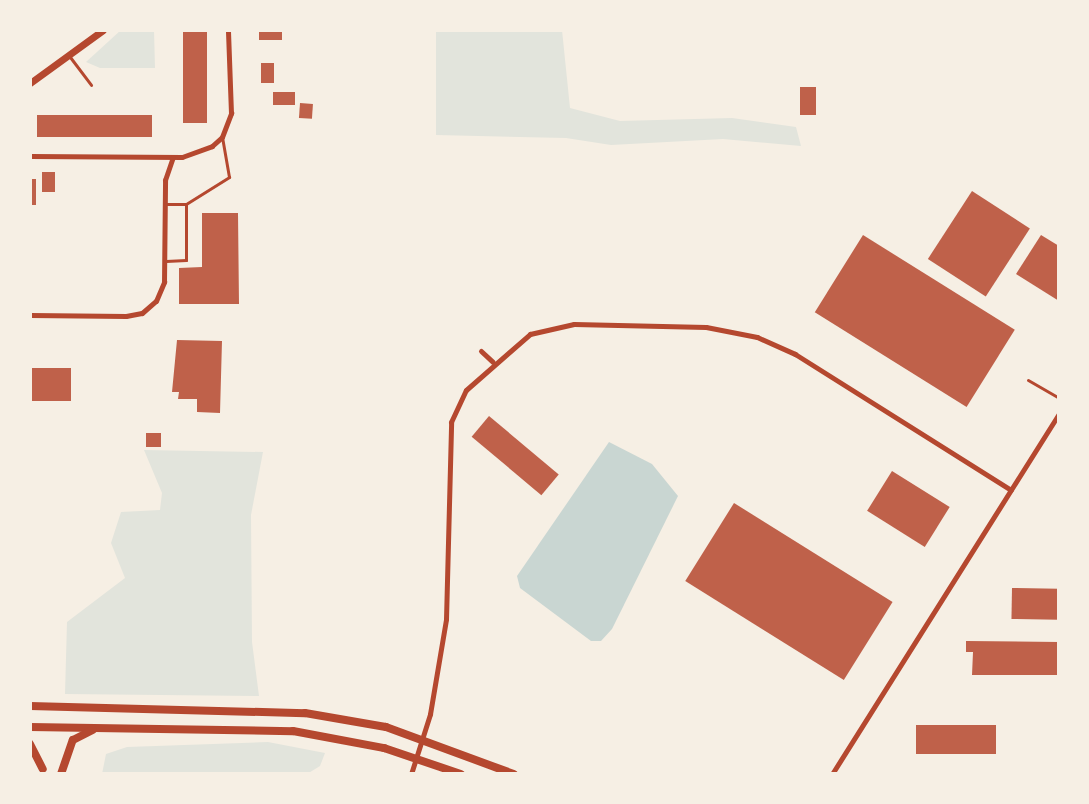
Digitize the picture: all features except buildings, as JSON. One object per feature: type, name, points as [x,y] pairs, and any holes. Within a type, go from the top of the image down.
[{"type":"main road","points":[[30,706],[285,710],[423,738],[514,774]]},
{"type":"main road","points":[[30,727],[293,731],[417,758],[462,774]]},
{"type":"main road","points":[[61,774],[73,740],[101,728]]},
{"type":"main road","points":[[30,744],[43,770]]},
{"type":"street","points":[[30,83],[103,30]]},
{"type":"street","points":[[30,156],[173,157],[200,151],[222,137],[231,113],[228,30]]},
{"type":"street","points":[[30,315],[126,316],[150,308],[161,292],[166,261],[165,204],[173,157]]},
{"type":"street","points":[[411,774],[423,738],[449,595],[449,434],[460,400],[493,362],[519,340],[556,325],[706,327],[740,333],[795,354],[1011,490]]},
{"type":"street","points":[[481,351],[493,362]]},
{"type":"street","points":[[832,774],[1059,413]]},
{"type":"lane","points":[[69,55],[91,85]]},
{"type":"lane","points":[[165,204],[186,204],[229,177],[222,137]]},
{"type":"lane","points":[[166,261],[186,260],[186,204]]},
{"type":"lane","points":[[1028,380],[1059,398]]},
{"type":"shaded area","points":[[121,30],[154,30],[155,68],[100,68],[86,62]]},
{"type":"shaded area","points":[[436,30],[562,30],[570,108],[620,121],[732,118],[796,127],[801,146],[723,139],[611,145],[566,138],[436,135]]},
{"type":"shaded area","points":[[609,442],[652,464],[678,496],[612,629],[601,641],[591,641],[520,588],[517,576]]},
{"type":"shaded area","points":[[144,450],[263,452],[251,515],[252,642],[259,696],[65,694],[67,622],[125,578],[111,543],[121,512],[160,510],[162,493]]},
{"type":"shaded area","points":[[268,742],[325,753],[320,766],[307,774],[102,774],[106,754],[127,747]]}]
